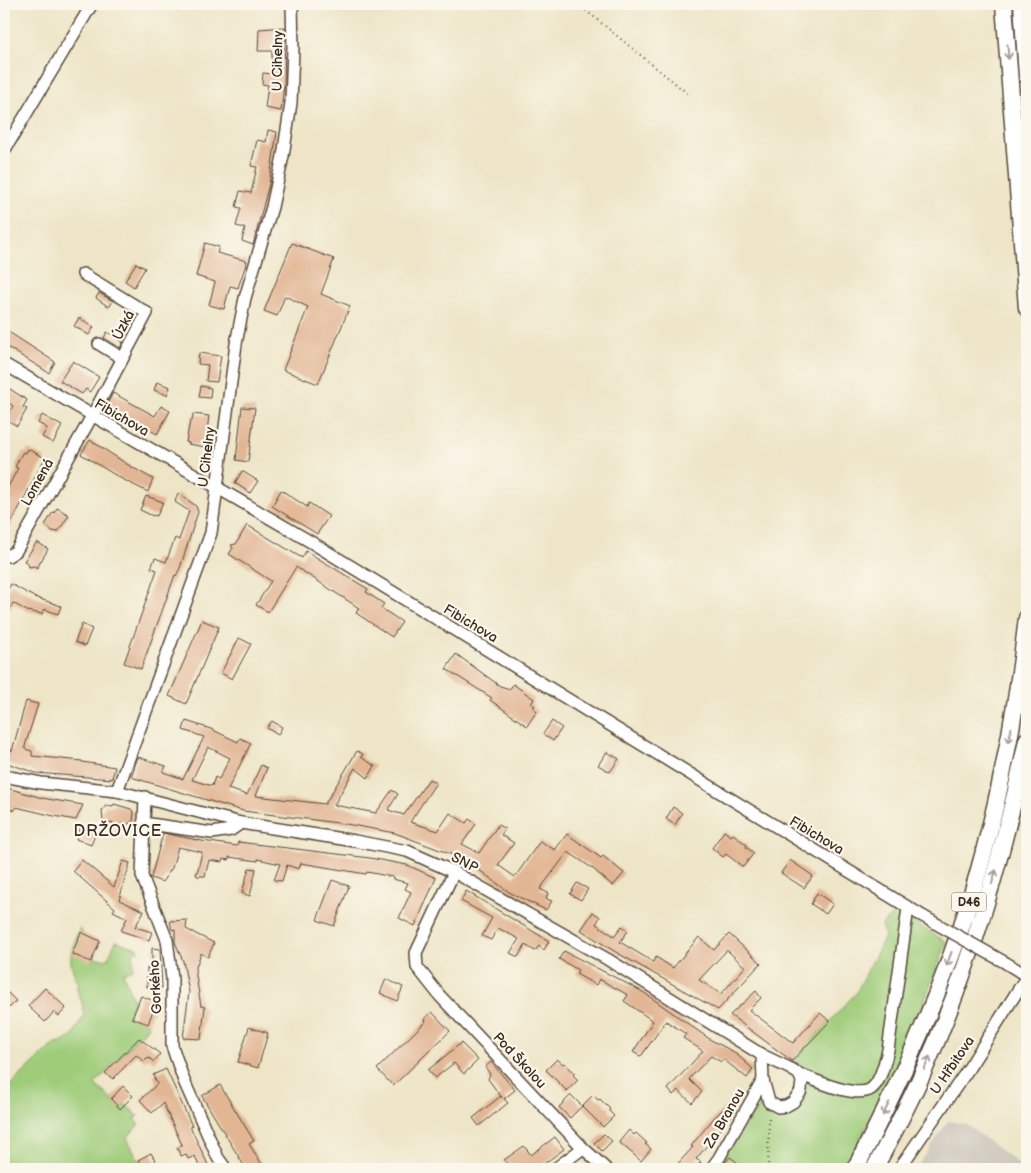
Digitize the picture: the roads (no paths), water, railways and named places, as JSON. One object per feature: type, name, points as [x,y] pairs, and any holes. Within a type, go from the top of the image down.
[{"type":"highway","points":[[1004,4],[1027,308]]},
{"type":"highway","points":[[1022,4],[1027,76]]},
{"type":"highway","name":"D46","points":[[855,1169],[909,1061],[965,916],[983,857],[999,791],[1011,730],[1027,618]]},
{"type":"highway","name":"D46","points":[[874,1169],[925,1067],[954,997],[981,922],[1000,861],[1027,740]]},
{"type":"street","points":[[4,151],[92,4]]},
{"type":"street","name":"U Cihelny","points":[[117,790],[211,533],[238,335],[245,298],[272,207],[291,103],[294,48],[292,4]]},
{"type":"street","name":"Úzká","points":[[84,274],[147,313],[92,416]]},
{"type":"street","points":[[99,344],[122,358]]},
{"type":"street","name":"Fibichova","points":[[4,364],[311,542],[908,908],[1027,976]]},
{"type":"street","name":"Lomená","points":[[4,555],[8,556],[16,551],[92,416]]},
{"type":"street","points":[[4,776],[41,783],[117,790]]},
{"type":"street","name":"SNP","points":[[117,790],[241,823],[355,840],[407,851],[454,872],[607,959],[762,1055],[799,1074],[851,1092],[870,1090],[884,1064],[888,1050],[908,908]]},
{"type":"street","name":"Gorkého","points":[[145,797],[142,876],[167,940],[172,978],[172,1046],[184,1081],[218,1158],[226,1169]]},
{"type":"street","points":[[143,824],[212,832],[231,830],[241,823]]},
{"type":"street","name":"Pod Školou","points":[[454,872],[416,952],[417,966],[440,996],[583,1148],[606,1169]]},
{"type":"street","name":"U Hřbitova","points":[[899,1169],[967,1071],[1027,976]]},
{"type":"street","points":[[762,1055],[763,1080],[769,1102],[778,1107],[786,1106],[798,1097],[802,1081],[799,1074]]},
{"type":"street","name":"Za Branou","points":[[710,1169],[719,1158],[763,1080]]},
{"type":"street","points":[[555,1169],[583,1148]]},
{"type":"district","name":"DRŽOVICE","points":[[118,830]]}]
